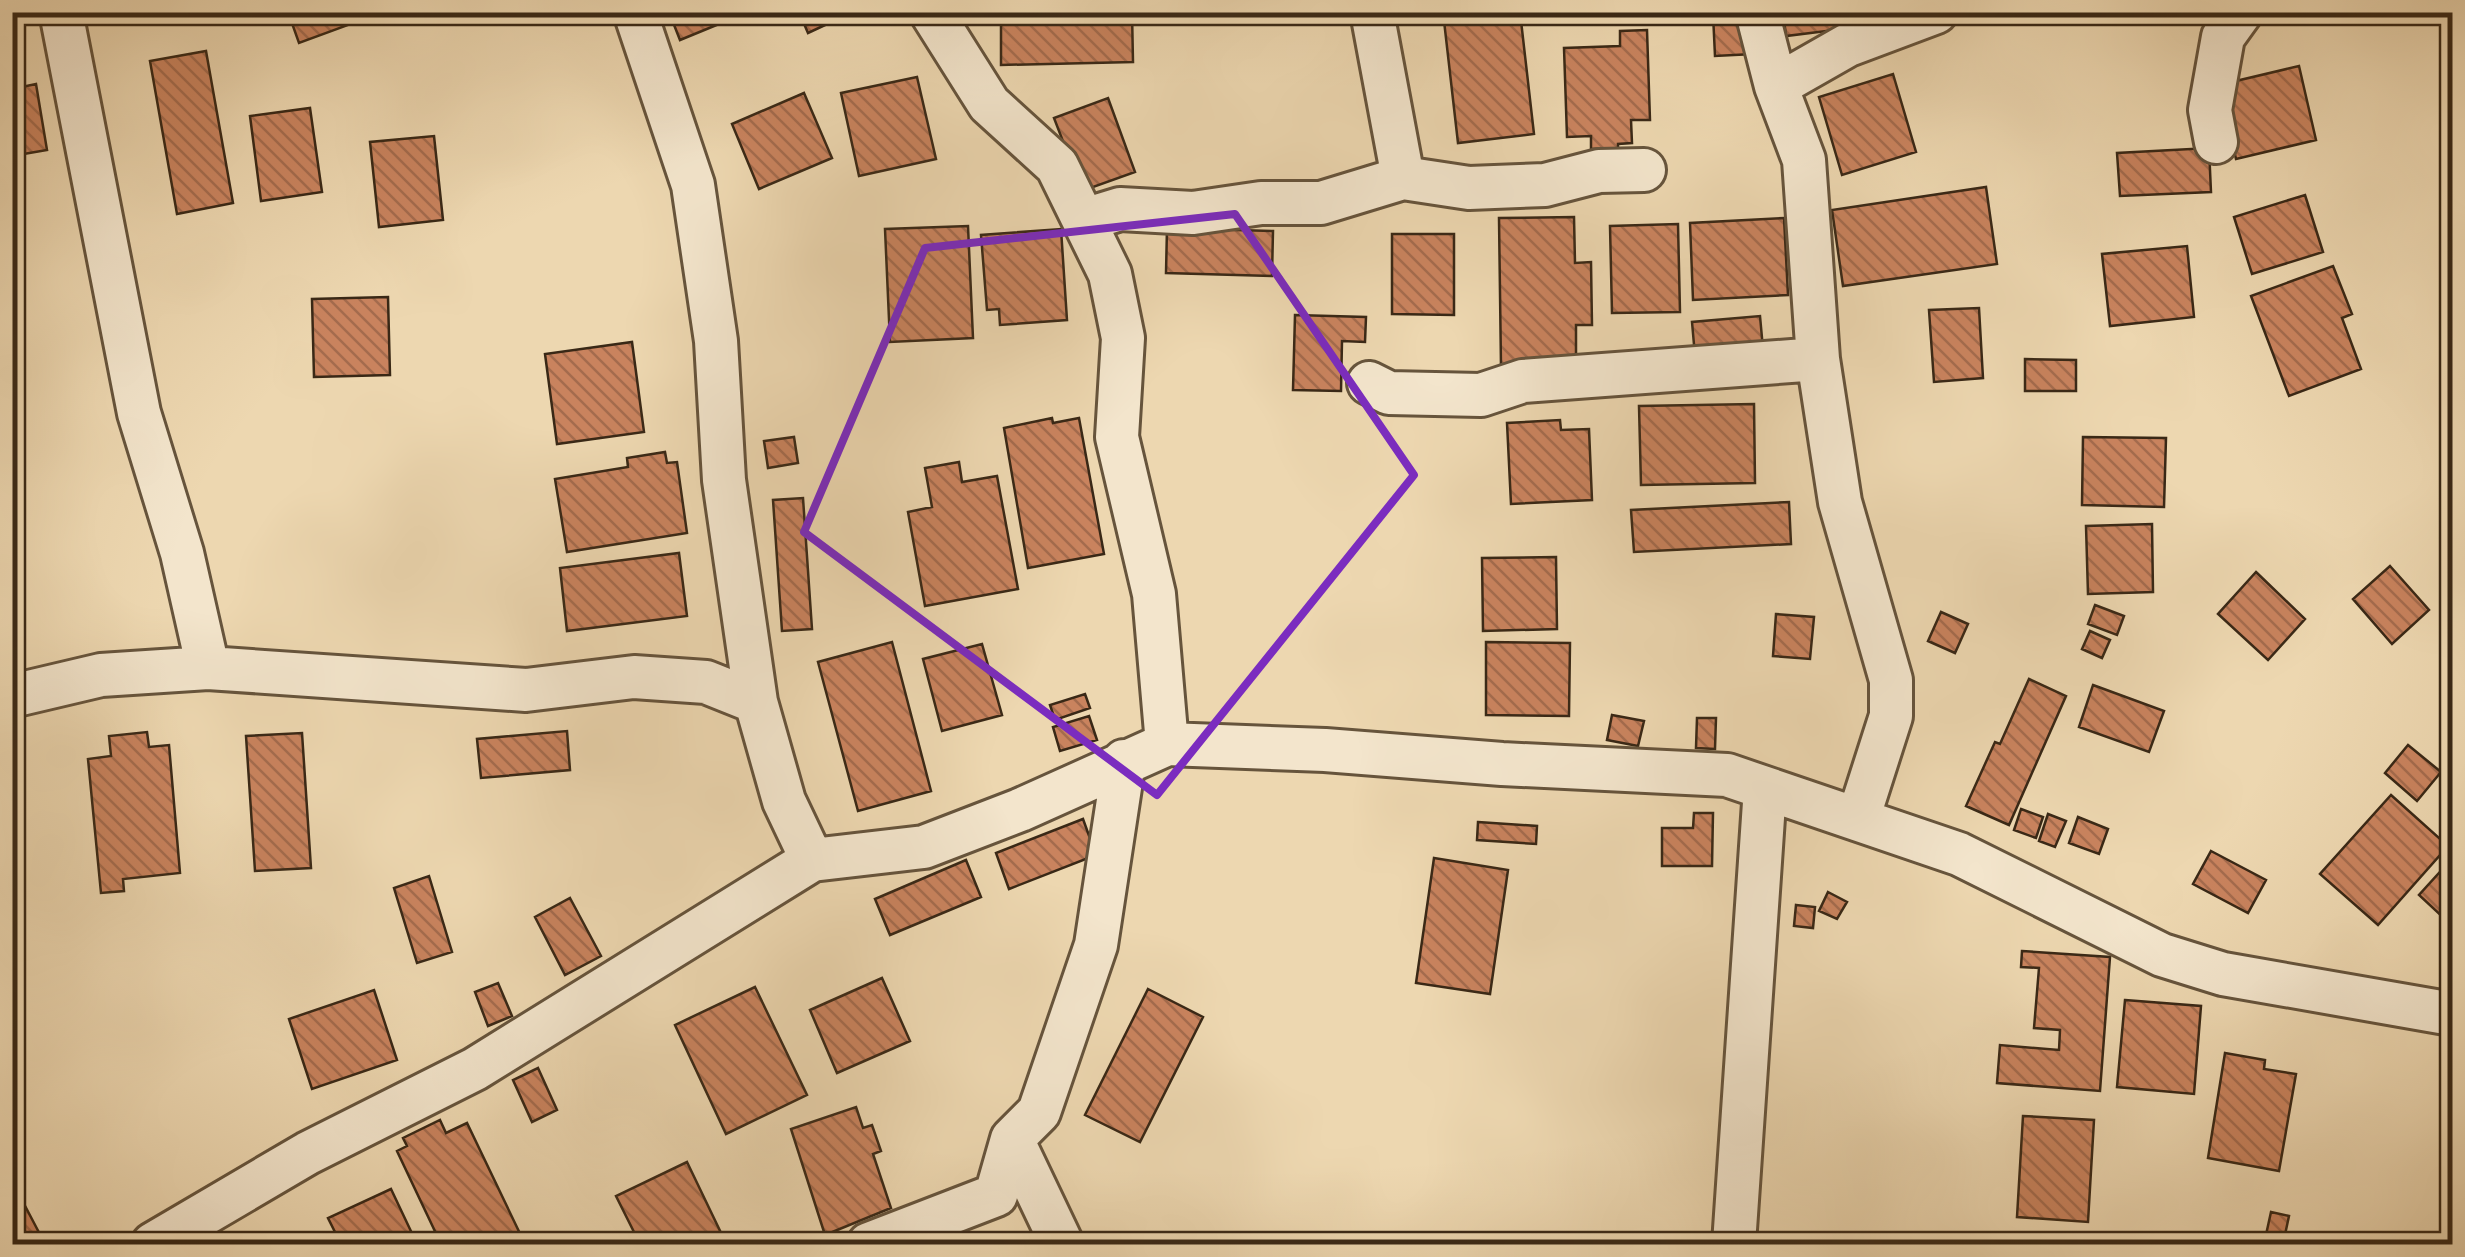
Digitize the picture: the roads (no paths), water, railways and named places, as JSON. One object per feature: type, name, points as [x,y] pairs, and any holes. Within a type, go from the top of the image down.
[{"type":"street","points":[[62,12],[139,413],[182,553],[208,668]]},
{"type":"street","points":[[635,12],[694,185],[716,342],[724,480],[756,702],[784,801],[812,860]]},
{"type":"street","points":[[931,12],[990,104],[1057,166],[1110,274],[1123,338],[1117,438],[1154,594],[1167,744]]},
{"type":"street","points":[[1372,12],[1403,178]]},
{"type":"street","points":[[1757,12],[1776,86],[1804,160],[1818,359],[1840,502],[1890,680],[1891,716],[1858,819]]},
{"type":"street","points":[[1776,86],[1848,45],[1936,12]]},
{"type":"street","points":[[2216,142],[2210,110],[2223,37],[2241,12]]},
{"type":"street","points":[[1084,220],[1120,209],[1193,213],[1260,203],[1321,203],[1403,178],[1470,188],[1545,185],[1599,170],[1644,170]]},
{"type":"street","points":[[1369,383],[1389,394],[1482,395],[1523,380],[1818,359]]},
{"type":"street","points":[[12,696],[102,675],[208,668],[526,690],[634,677],[706,682],[756,702]]},
{"type":"street","points":[[153,1244],[308,1154],[475,1068],[812,860],[924,847],[1020,810],[1167,744],[1726,775],[1959,854],[2162,955],[2223,974],[2452,1014]]},
{"type":"street","points":[[869,1244],[996,1196],[1012,1139],[1039,1112],[1096,945],[1124,761]]},
{"type":"street","points":[[1734,1244],[1765,788]]},
{"type":"street","points":[[1012,1139],[1062,1244]]}]
